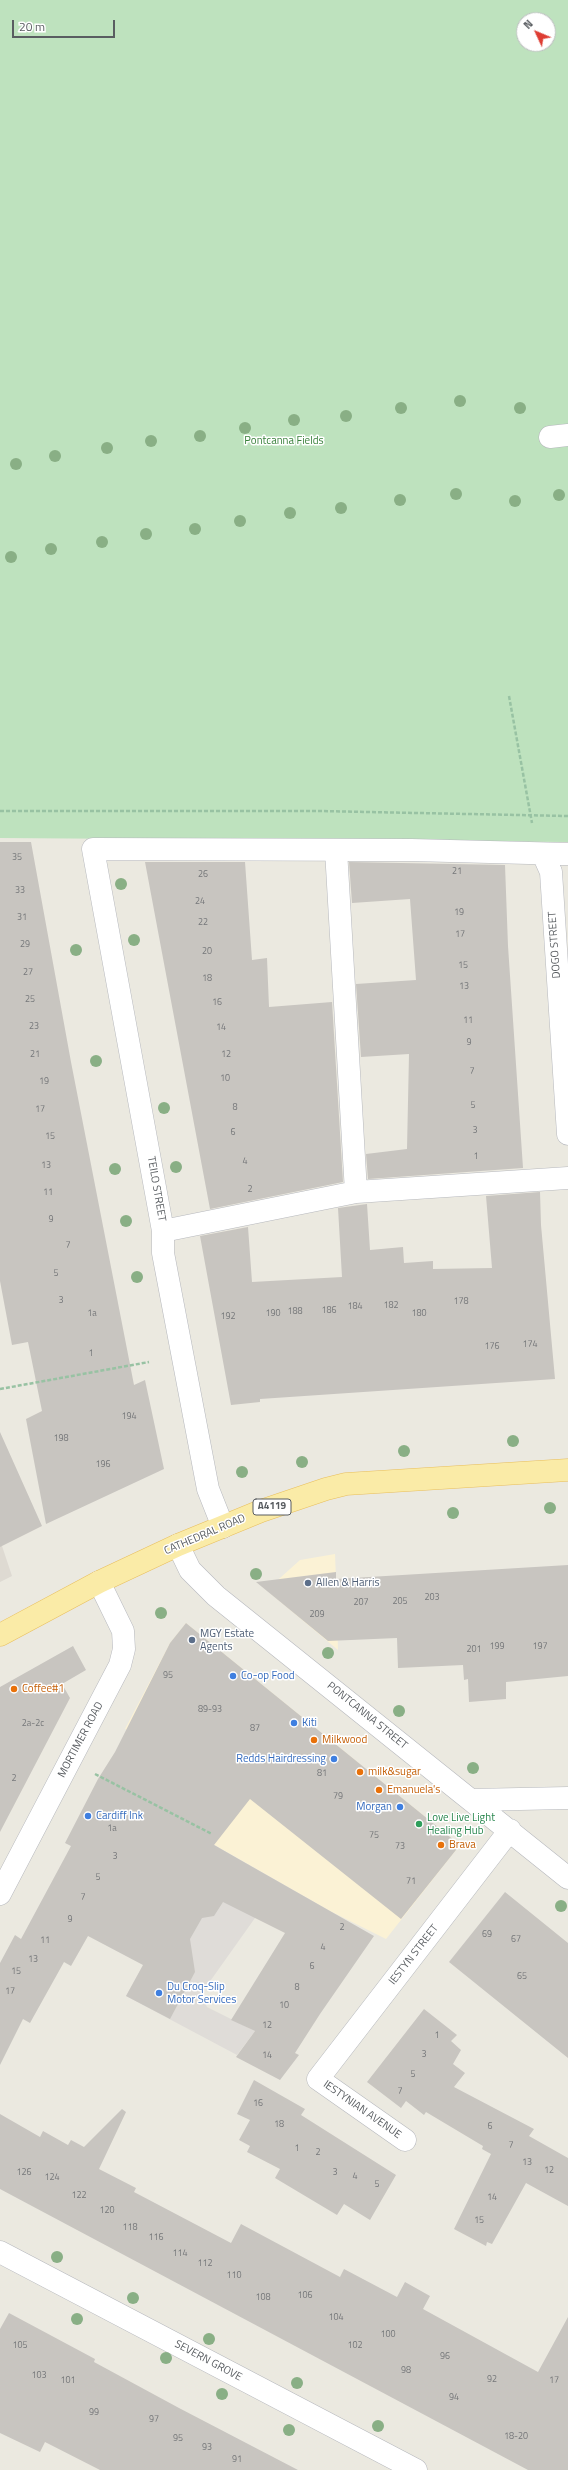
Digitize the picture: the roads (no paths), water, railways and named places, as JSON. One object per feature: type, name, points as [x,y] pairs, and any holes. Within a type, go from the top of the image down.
[{"type":"main road","name":"CATHEDRAL ROAD","points":[[0,1635],[99,1582],[178,1545],[299,1497],[346,1484],[568,1470]]},
{"type":"street","name":"TEILO STREET","points":[[223,1527],[208,1489],[163,1253],[163,1231],[93,849],[336,850]]},
{"type":"street","points":[[356,1192],[336,850],[568,854]]},
{"type":"street","name":"DOGO STREET","points":[[543,854],[551,872],[568,1134]]},
{"type":"street","points":[[163,1231],[356,1192],[568,1178]]},
{"type":"street","name":"PONTCANNA STREET","points":[[178,1545],[190,1570],[216,1596],[568,1878]]},
{"type":"street","name":"MORTIMER ROAD","points":[[0,1894],[114,1678],[124,1649],[122,1632],[99,1582]]},
{"type":"street","points":[[471,1800],[568,1798]]},
{"type":"street","name":"IESTYN STREET","points":[[318,2079],[510,1830]]},
{"type":"street","name":"IESTYNIAN AVENUE","points":[[318,2079],[405,2140]]},
{"type":"street","name":"SEVERN GROVE","points":[[0,2252],[416,2470]]},
{"type":"place","name":"Allen & Harris","points":[[308,1583]]},
{"type":"place","name":"MGY Estate Agents","points":[[192,1640]]},
{"type":"place","name":"Co-op Food","points":[[233,1676]]},
{"type":"place","name":"Coffee#1","points":[[14,1689]]},
{"type":"place","name":"Kiti","points":[[294,1723]]},
{"type":"place","name":"Milkwood","points":[[314,1740]]},
{"type":"place","name":"Redds Hairdressing","points":[[334,1759]]},
{"type":"place","name":"milk&sugar","points":[[360,1772]]},
{"type":"place","name":"Emanuela's","points":[[379,1790]]},
{"type":"place","name":"Morgan","points":[[400,1807]]},
{"type":"place","name":"Cardiff Ink","points":[[88,1816]]},
{"type":"place","name":"Love Live Light Healing Hub","points":[[419,1824]]},
{"type":"place","name":"Brava","points":[[441,1845]]},
{"type":"place","name":"Du Croq-Slip Motor Services","points":[[159,1993]]},
{"type":"park label","name":"Pontcanna Fields","points":[[284,441]]}]
